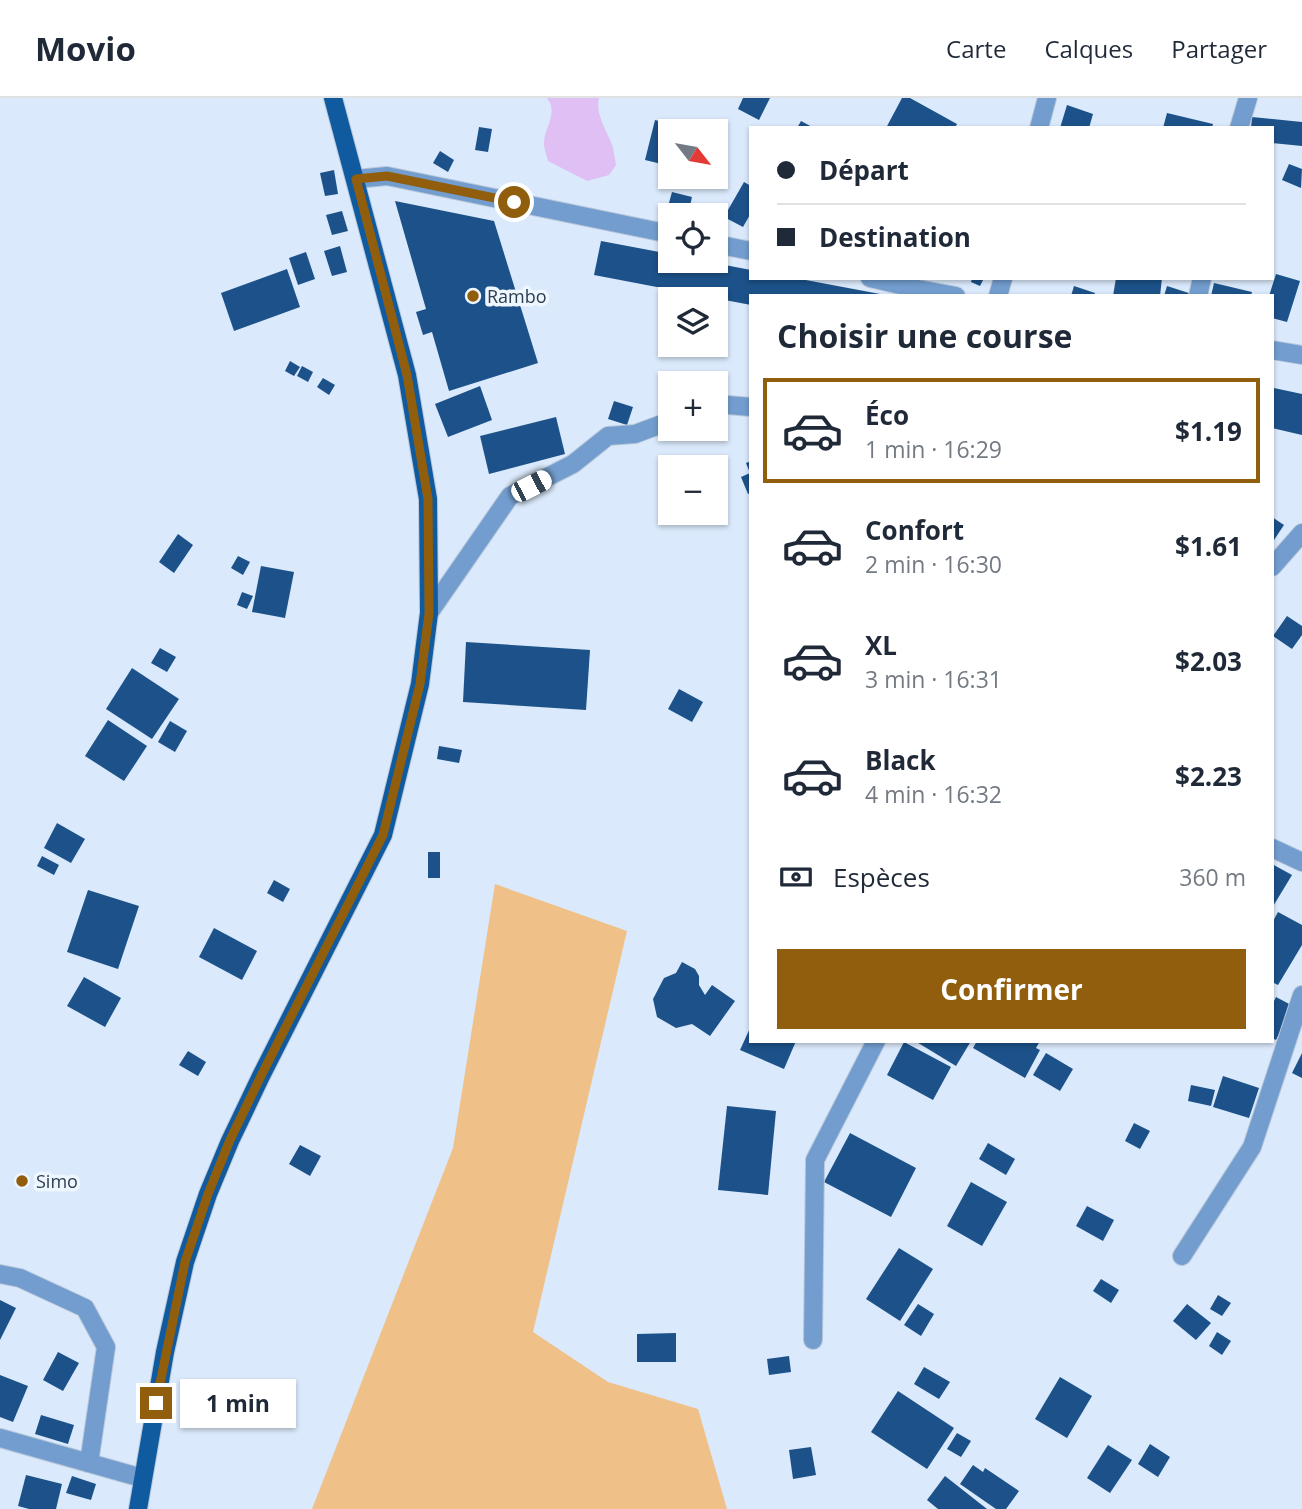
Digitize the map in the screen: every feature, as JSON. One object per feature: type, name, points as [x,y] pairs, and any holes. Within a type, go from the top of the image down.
[{"type":"main road","points":[[138,1509],[165,1352],[185,1262],[208,1194],[261,1076],[383,835],[420,684],[429,613],[428,499],[407,375],[333,98]]},
{"type":"street","points":[[1040,126],[1047,98]]},
{"type":"street","points":[[1240,126],[1248,98]]},
{"type":"street","points":[[356,179],[387,176],[658,232]]},
{"type":"street","points":[[728,246],[749,251]]},
{"type":"street","points":[[879,280],[945,294]]},
{"type":"street","points":[[1274,350],[1302,355]]},
{"type":"street","points":[[728,405],[749,407]]},
{"type":"street","points":[[429,613],[510,496],[573,464],[608,436],[635,434],[658,425]]},
{"type":"street","points":[[1274,565],[1302,533]]},
{"type":"street","points":[[1274,849],[1302,862]]},
{"type":"street","points":[[1182,1256],[1252,1147],[1302,995]]},
{"type":"street","points":[[814,1340],[815,1160],[875,1043]]},
{"type":"street","points":[[0,1274],[20,1278],[85,1308],[106,1347],[89,1463]]},
{"type":"street","points":[[0,1438],[142,1478]]},
{"type":"shaded area","points":[[547,98],[599,98],[600,117],[613,148],[616,165],[609,175],[587,181],[548,161],[544,144],[552,110]]},
{"type":"shaded area","points":[[495,884],[627,931],[533,1332],[608,1382],[698,1409],[727,1509],[312,1509],[453,1148]]},
{"type":"building","points":[[743,98],[770,98],[759,120],[738,109]]},
{"type":"building","points":[[902,98],[910,98],[957,124],[956,126],[887,126]]},
{"type":"building","points":[[1067,105],[1093,114],[1090,126],[1061,126]]},
{"type":"building","points":[[1167,113],[1213,124],[1212,126],[1164,126]]},
{"type":"building","points":[[1252,117],[1302,122],[1302,146],[1274,143],[1274,126],[1251,126]]},
{"type":"building","points":[[655,120],[658,121],[658,163],[645,160]]},
{"type":"building","points":[[479,127],[492,129],[488,152],[475,150]]},
{"type":"building","points":[[440,151],[454,160],[448,172],[433,163]]},
{"type":"building","points":[[1289,164],[1302,169],[1301,188],[1282,180]]},
{"type":"building","points":[[334,170],[338,194],[325,196],[320,173]]},
{"type":"building","points":[[744,182],[749,185],[749,216],[743,227],[728,219],[728,210]]},
{"type":"building","points":[[672,192],[692,197],[691,203],[669,203]]},
{"type":"building","points":[[395,201],[494,221],[538,363],[449,391],[432,332],[423,335],[416,312],[426,309]]},
{"type":"building","points":[[342,211],[348,231],[332,235],[326,215]]},
{"type":"building","points":[[601,241],[658,252],[658,273],[728,273],[728,266],[749,270],[749,280],[806,280],[880,294],[749,294],[749,305],[728,301],[728,287],[658,287],[594,275]]},
{"type":"building","points":[[340,246],[347,272],[332,276],[324,251]]},
{"type":"building","points":[[306,252],[315,279],[298,285],[289,258]]},
{"type":"building","points":[[287,269],[300,307],[234,331],[221,293]]},
{"type":"building","points":[[1276,274],[1300,281],[1287,322],[1274,319],[1274,294],[1270,294]]},
{"type":"building","points":[[972,280],[983,280],[980,286]]},
{"type":"building","points":[[1116,280],[1162,280],[1160,294],[1113,294]]},
{"type":"building","points":[[1214,283],[1252,292],[1252,294],[1211,294]]},
{"type":"building","points":[[1074,286],[1095,293],[1095,294],[1072,294]]},
{"type":"building","points":[[1167,286],[1192,294],[1165,294]]},
{"type":"building","points":[[290,361],[300,367],[294,376],[285,371]]},
{"type":"building","points":[[302,366],[313,372],[308,382],[297,376]]},
{"type":"building","points":[[323,378],[335,385],[329,395],[317,387]]},
{"type":"building","points":[[480,386],[492,420],[448,437],[435,404]]},
{"type":"building","points":[[1274,388],[1302,394],[1302,435],[1274,428]]},
{"type":"building","points":[[614,401],[633,407],[627,425],[608,419]]},
{"type":"building","points":[[556,417],[565,454],[489,474],[480,436]]},
{"type":"building","points":[[749,473],[749,494],[748,494],[741,477]]},
{"type":"building","points":[[1274,518],[1284,525],[1274,540]]},
{"type":"building","points":[[178,534],[193,545],[174,573],[159,562]]},
{"type":"building","points":[[238,556],[250,562],[243,575],[231,568]]},
{"type":"building","points":[[261,566],[294,572],[285,618],[252,612]]},
{"type":"building","points":[[242,592],[253,596],[247,609],[237,605]]},
{"type":"building","points":[[1287,616],[1302,626],[1302,635],[1292,649],[1274,635]]},
{"type":"building","points":[[466,642],[590,650],[586,710],[463,702]]},
{"type":"building","points":[[160,648],[176,657],[167,672],[151,663]]},
{"type":"building","points":[[132,668],[179,699],[152,739],[106,709]]},
{"type":"building","points":[[679,689],[703,702],[692,722],[668,709]]},
{"type":"building","points":[[108,720],[147,746],[124,781],[85,756]]},
{"type":"building","points":[[170,721],[187,731],[175,752],[158,742]]},
{"type":"building","points":[[439,746],[462,750],[459,763],[437,759]]},
{"type":"building","points":[[57,823],[85,839],[71,863],[44,848]]},
{"type":"building","points":[[428,852],[440,852],[440,878],[428,878]]},
{"type":"building","points":[[42,856],[59,865],[54,875],[37,866]]},
{"type":"building","points":[[1274,865],[1292,875],[1274,905]]},
{"type":"building","points":[[274,880],[290,889],[283,902],[267,893]]},
{"type":"building","points":[[88,890],[139,906],[118,969],[67,952]]},
{"type":"building","points":[[1278,912],[1302,925],[1302,945],[1278,985],[1274,983],[1274,919]]},
{"type":"building","points":[[214,928],[257,951],[242,980],[199,957]]},
{"type":"building","points":[[682,962],[695,969],[705,995],[712,985],[735,1001],[710,1036],[692,1024],[676,1028],[657,1017],[653,999],[664,978],[676,973]]},
{"type":"building","points":[[84,977],[121,998],[105,1027],[67,1006]]},
{"type":"building","points":[[1276,997],[1293,1006],[1276,1040],[1274,1039]]},
{"type":"building","points":[[749,1030],[749,1043],[795,1043],[784,1069],[740,1050]]},
{"type":"building","points":[[903,1043],[951,1067],[933,1100],[887,1075]]},
{"type":"building","points":[[918,1043],[970,1043],[956,1066]]},
{"type":"building","points":[[976,1043],[1039,1043],[1036,1048],[1040,1050],[1025,1078],[973,1048]]},
{"type":"building","points":[[188,1051],[206,1062],[198,1076],[179,1065]]},
{"type":"building","points":[[1046,1053],[1073,1069],[1060,1091],[1033,1075]]},
{"type":"building","points":[[1302,1053],[1302,1078],[1292,1073]]},
{"type":"building","points":[[1223,1076],[1259,1088],[1249,1118],[1213,1107]]},
{"type":"building","points":[[1191,1085],[1215,1090],[1211,1106],[1188,1101]]},
{"type":"building","points":[[727,1106],[776,1111],[768,1195],[718,1190]]},
{"type":"building","points":[[1134,1123],[1150,1131],[1140,1149],[1125,1141]]},
{"type":"building","points":[[850,1133],[916,1168],[891,1217],[824,1182]]},
{"type":"building","points":[[988,1143],[1015,1159],[1006,1175],[979,1159]]},
{"type":"building","points":[[300,1145],[321,1156],[310,1176],[289,1164]]},
{"type":"building","points":[[971,1182],[1007,1202],[982,1246],[947,1226]]},
{"type":"building","points":[[1087,1206],[1114,1220],[1103,1241],[1076,1226]]},
{"type":"building","points":[[899,1248],[933,1269],[900,1321],[866,1299]]},
{"type":"building","points":[[1101,1279],[1119,1290],[1111,1303],[1093,1291]]},
{"type":"building","points":[[1218,1295],[1231,1303],[1222,1316],[1210,1309]]},
{"type":"building","points":[[0,1300],[16,1308],[0,1340]]},
{"type":"building","points":[[918,1304],[934,1314],[921,1336],[904,1325]]},
{"type":"building","points":[[1187,1304],[1211,1323],[1196,1340],[1173,1321]]},
{"type":"building","points":[[1217,1332],[1231,1341],[1222,1355],[1209,1346]]},
{"type":"building","points":[[676,1333],[676,1362],[637,1362],[637,1334]]},
{"type":"building","points":[[58,1352],[79,1363],[63,1391],[43,1380]]},
{"type":"building","points":[[789,1356],[791,1372],[769,1375],[767,1359]]},
{"type":"building","points":[[924,1367],[950,1382],[939,1399],[914,1384]]},
{"type":"building","points":[[0,1375],[28,1386],[13,1422],[0,1417]]},
{"type":"building","points":[[1060,1377],[1092,1396],[1067,1438],[1035,1419]]},
{"type":"building","points":[[898,1391],[954,1428],[927,1469],[871,1432]]},
{"type":"building","points":[[41,1415],[74,1425],[68,1444],[35,1434]]},
{"type":"building","points":[[957,1433],[971,1441],[961,1457],[947,1449]]},
{"type":"building","points":[[1150,1444],[1170,1457],[1158,1477],[1138,1464]]},
{"type":"building","points":[[1108,1445],[1132,1460],[1110,1493],[1087,1478]]},
{"type":"building","points":[[811,1447],[816,1475],[793,1479],[789,1450]]},
{"type":"building","points":[[973,1465],[983,1472],[985,1468],[1019,1491],[1006,1509],[996,1509],[960,1484]]},
{"type":"building","points":[[26,1475],[62,1484],[56,1509],[29,1509],[18,1506]]},
{"type":"building","points":[[72,1476],[96,1484],[91,1500],[66,1493]]},
{"type":"building","points":[[945,1476],[987,1509],[938,1509],[927,1500]]},
{"type":"place","name":"Rambo","points":[[473,296]]},
{"type":"place","name":"Simo","points":[[22,1181]]},
{"type":"route","points":[[156,1403],[185,1262],[208,1194],[261,1076],[383,835],[420,684],[429,613],[428,499],[407,375],[356,179],[387,176],[514,202]]}]
